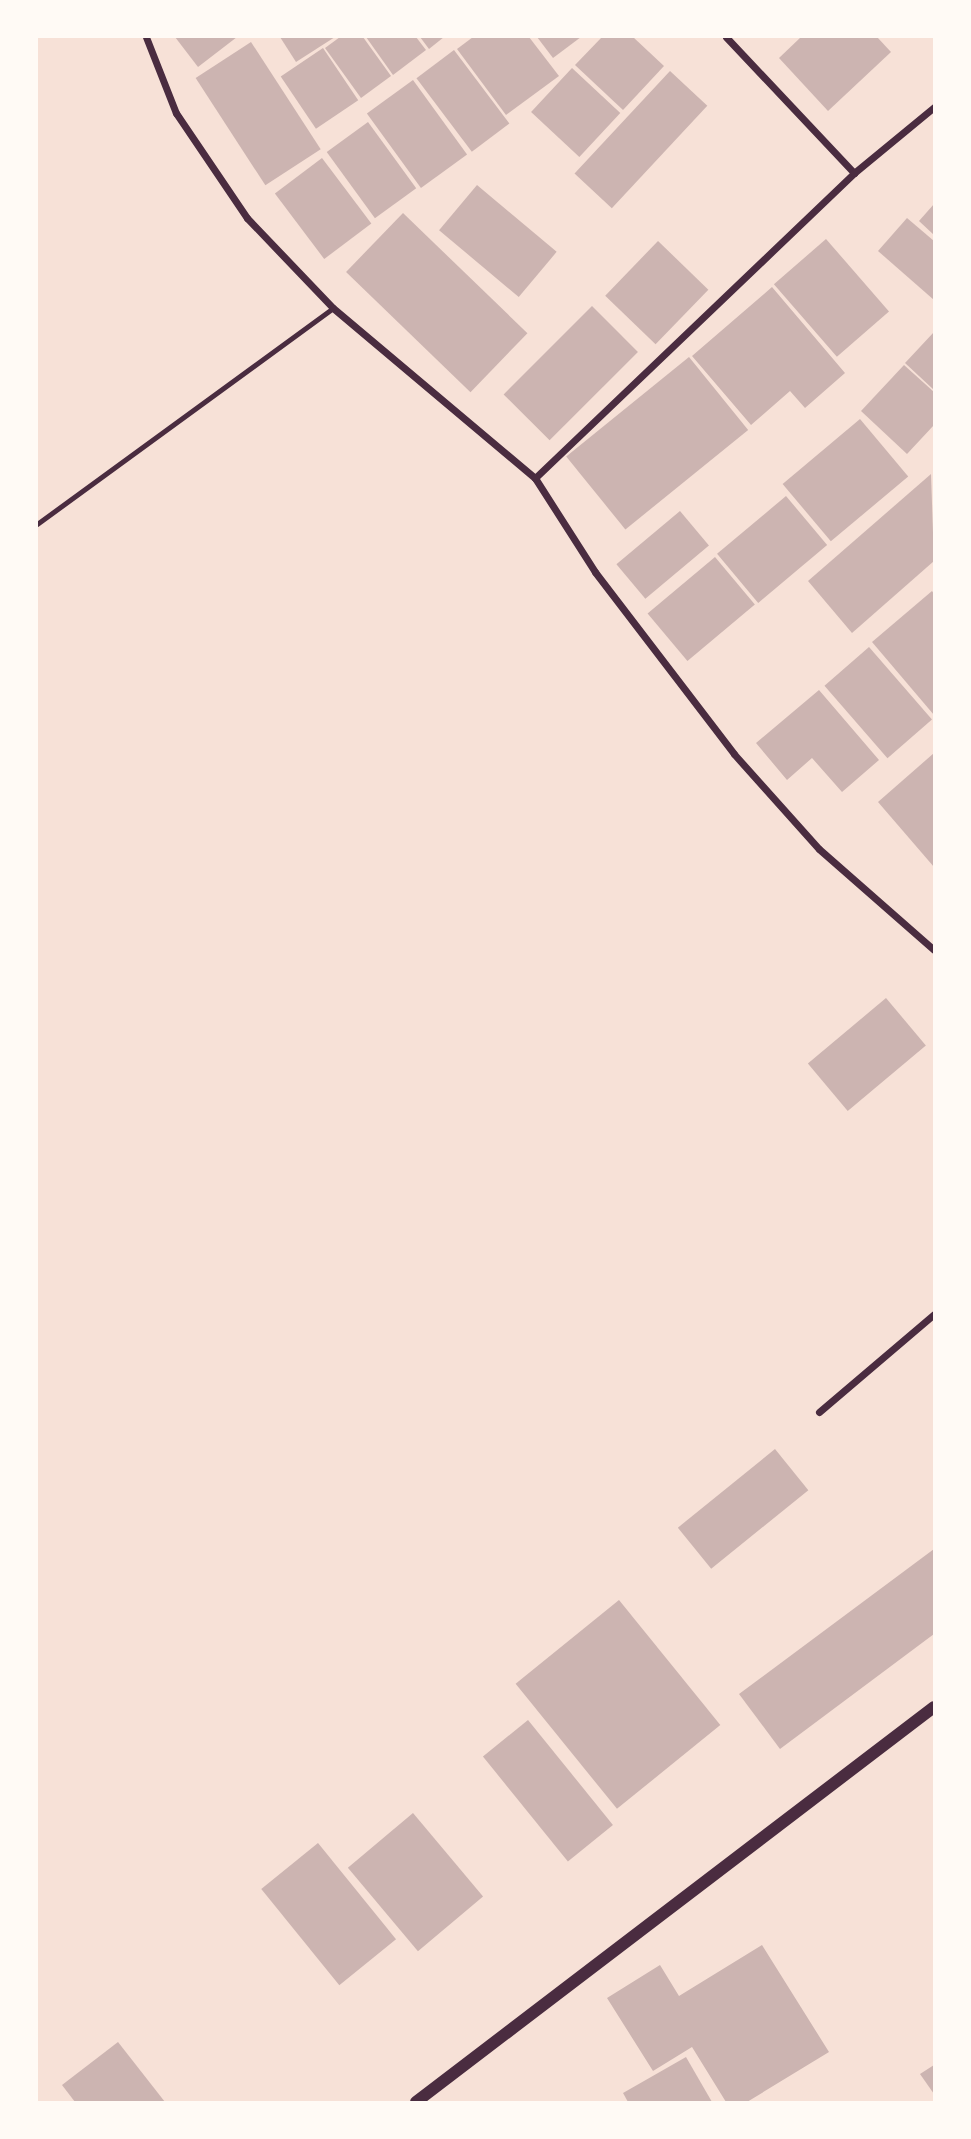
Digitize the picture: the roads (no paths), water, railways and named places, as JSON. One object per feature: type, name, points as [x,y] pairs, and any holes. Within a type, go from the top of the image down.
[{"type":"street","points":[[146,37],[176,113],[247,218],[333,309],[535,478],[595,572],[734,754],[819,849],[934,950]]},
{"type":"street","points":[[726,37],[854,173]]},
{"type":"street","points":[[535,478],[854,173],[933,109]]},
{"type":"street","points":[[819,1412],[934,1314]]},
{"type":"street","points":[[416,2102],[934,1707]]},
{"type":"lane","points":[[37,524],[333,309]]}]
